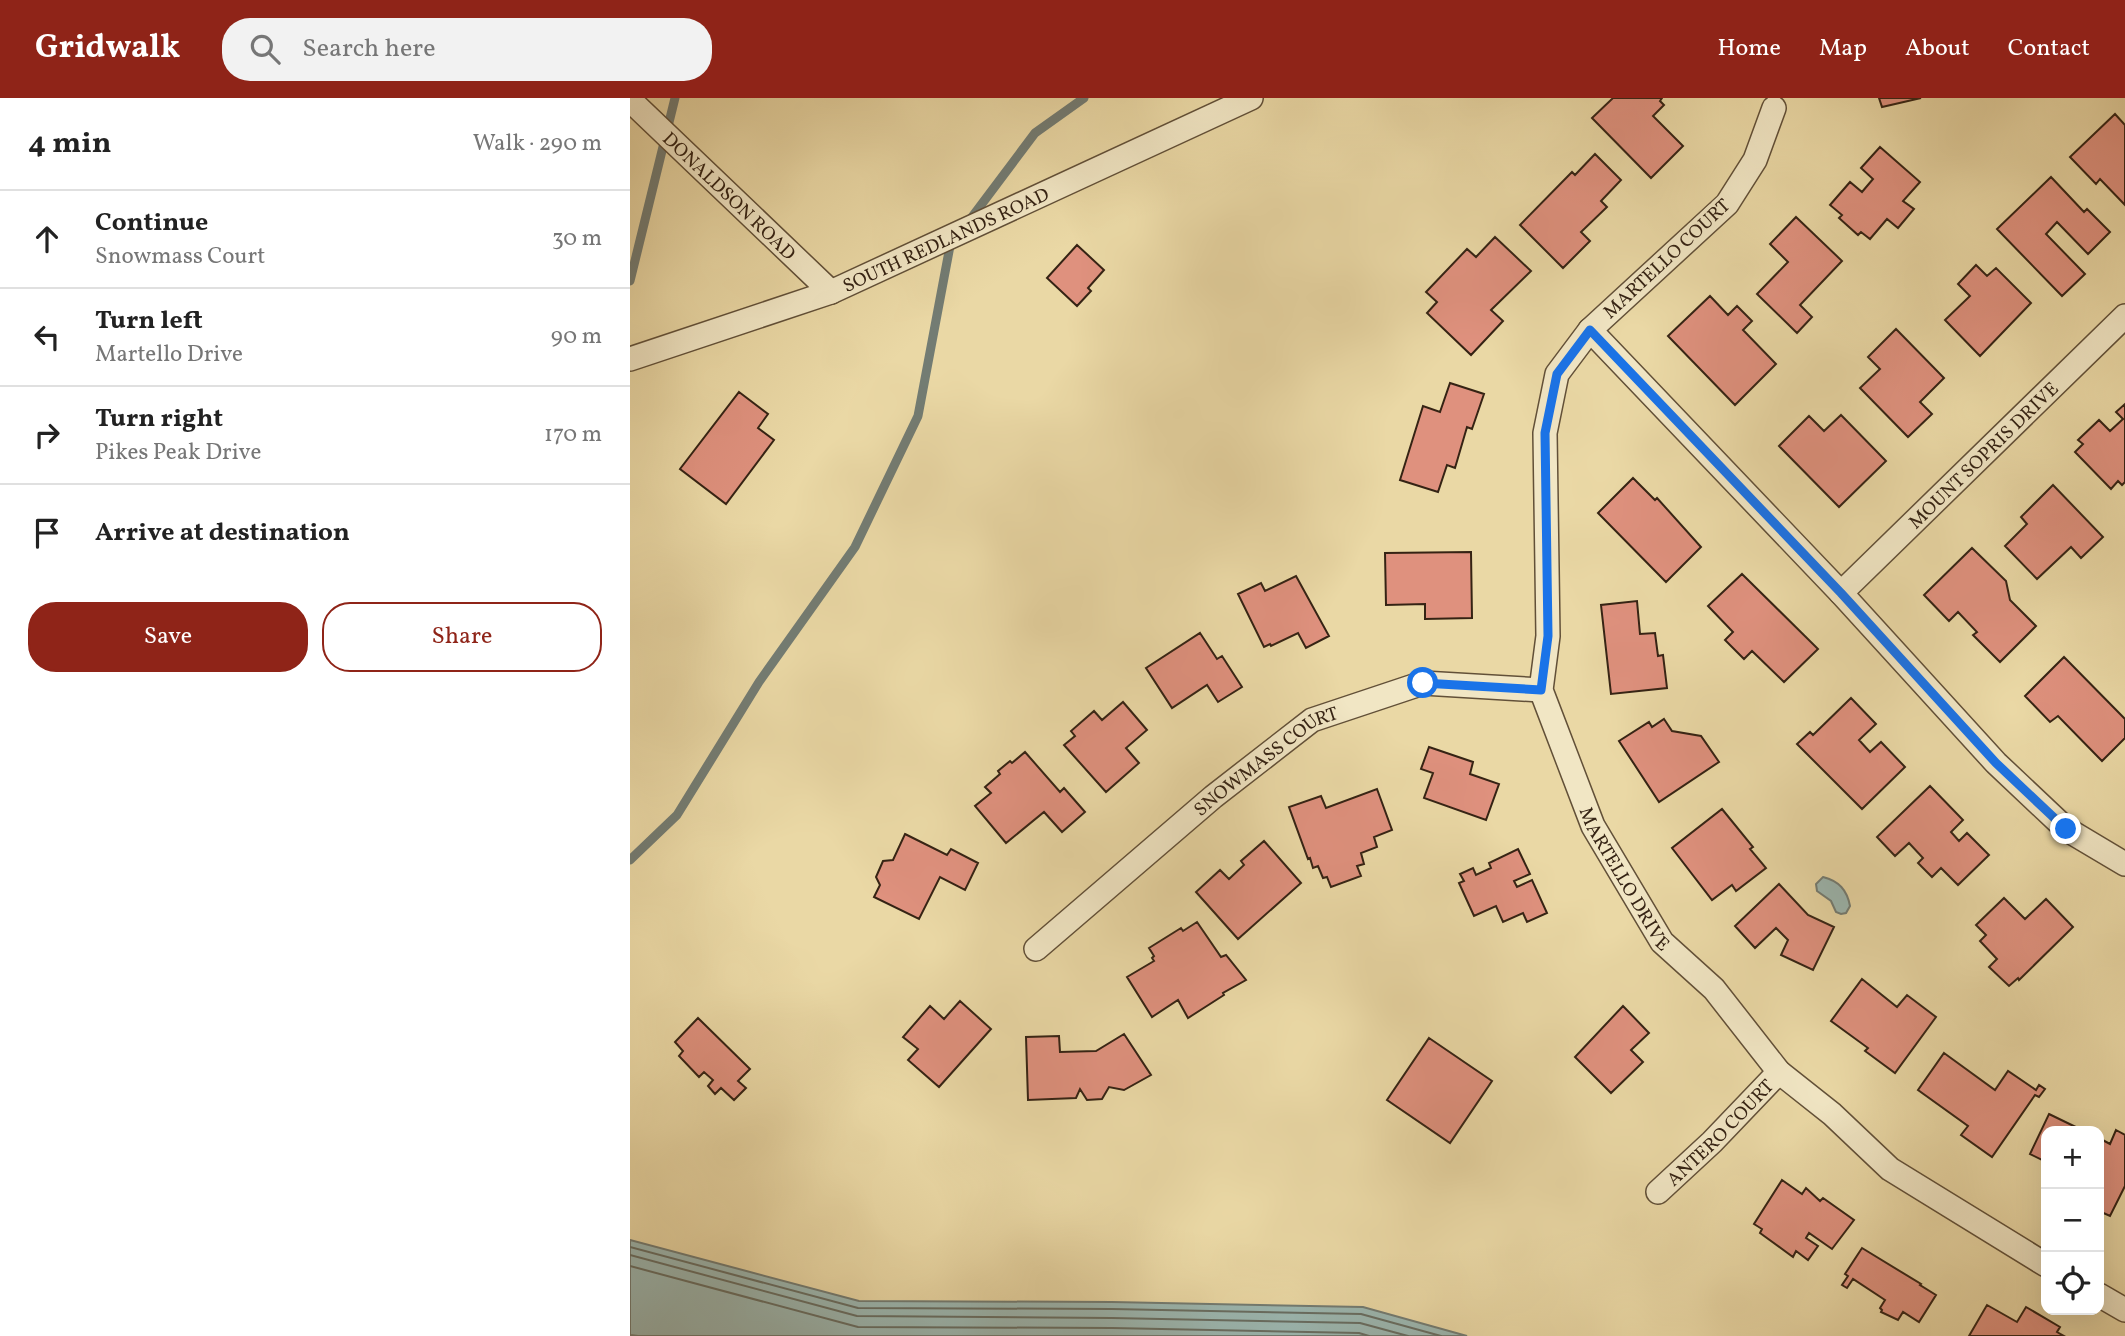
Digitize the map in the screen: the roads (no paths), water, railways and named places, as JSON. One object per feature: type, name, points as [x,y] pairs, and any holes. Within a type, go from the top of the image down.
[{"type":"street","name":"SOUTH REDLANDS ROAD","points":[[630,359],[831,292],[1251,98]]},
{"type":"street","name":"DONALDSON ROAD","points":[[630,100],[831,292]]},
{"type":"street","name":"MARTELLO COURT","points":[[1590,330],[1727,204],[1755,160],[1774,108]]},
{"type":"street","name":"MOUNT SOPRIS DRIVE","points":[[1841,593],[2125,316]]},
{"type":"street","points":[[1590,330],[1841,593],[1996,763],[2066,829],[2125,864]]},
{"type":"street","name":"MARTELLO DRIVE","points":[[1590,330],[1557,374],[1545,433],[1548,636],[1541,690],[1593,826],[1662,942],[1714,989],[1779,1072],[1832,1114],[1890,1169],[2041,1262]]},
{"type":"street","name":"SNOWMASS COURT","points":[[1036,949],[1213,797],[1312,720],[1423,683],[1541,690]]},
{"type":"street","name":"ANTERO COURT","points":[[1658,1192],[1712,1142],[1779,1072]]},
{"type":"street","points":[[2104,1298],[2125,1310]]},
{"type":"water","points":[[1823,877],[1838,884],[1847,895],[1850,906],[1846,913],[1836,912],[1831,901],[1817,891],[1816,884]]},
{"type":"water","points":[[630,1240],[859,1301],[1363,1307],[1467,1336],[638,1336],[630,1335]]},
{"type":"waterway","points":[[630,281],[675,98]]},
{"type":"waterway","points":[[969,221],[1035,133],[1084,98]]},
{"type":"waterway","points":[[630,860],[677,815],[759,682],[855,547],[918,416],[950,246],[954,240]]}]
